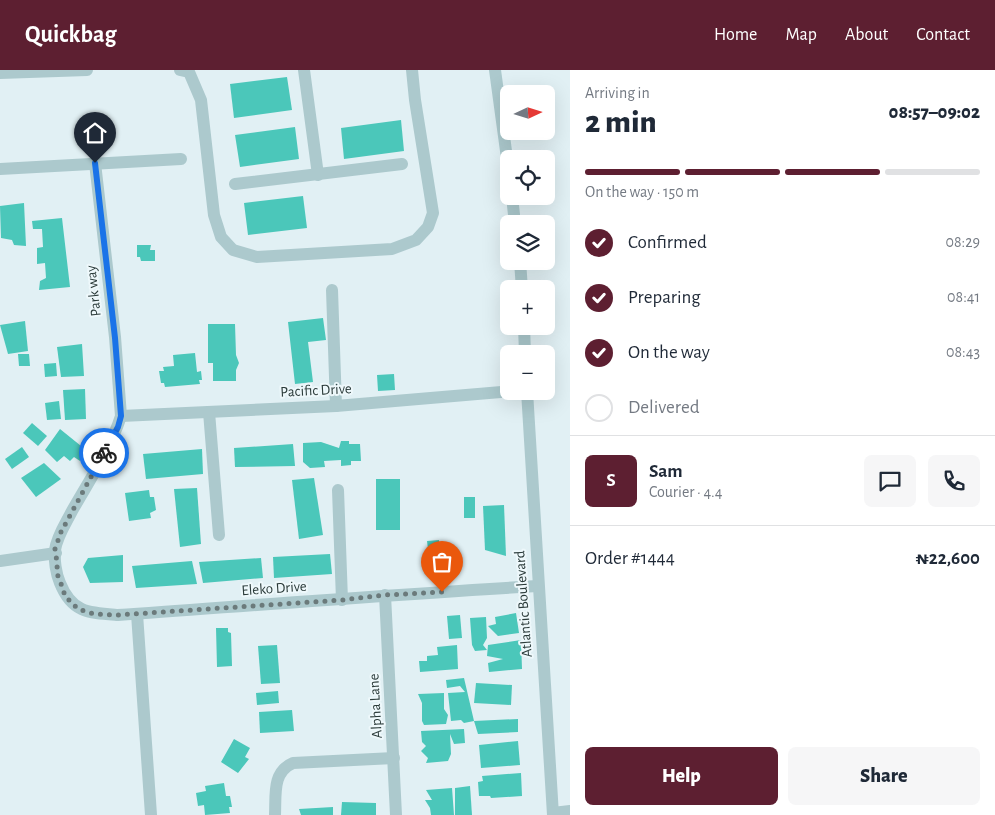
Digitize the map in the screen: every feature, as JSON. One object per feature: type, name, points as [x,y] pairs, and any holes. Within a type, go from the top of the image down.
[{"type":"street","points":[[0,73],[87,70]]},
{"type":"street","points":[[180,70],[189,72],[201,100],[214,215],[221,237],[233,250],[257,257],[392,249],[416,240],[428,227],[433,213],[412,70]]},
{"type":"street","points":[[304,70],[318,175]]},
{"type":"street","points":[[495,70],[506,150]]},
{"type":"street","points":[[0,169],[181,159]]},
{"type":"street","name":"Park way","points":[[95,163],[115,338],[121,416]]},
{"type":"street","points":[[235,184],[402,164]]},
{"type":"street","points":[[332,290],[336,406]]},
{"type":"street","name":"Pacific Drive","points":[[121,416],[336,406],[500,392]]},
{"type":"street","name":"Atlantic Boulevard","points":[[528,400],[553,814]]},
{"type":"street","points":[[209,412],[219,535]]},
{"type":"street","points":[[0,561],[56,551],[61,532],[106,450],[121,416]]},
{"type":"street","points":[[338,490],[342,600]]},
{"type":"street","name":"Eleko Drive","points":[[56,551],[58,577],[65,596],[78,609],[94,614],[137,614],[342,600],[385,595],[538,586]]},
{"type":"street","name":"Alpha Lane","points":[[385,595],[396,815]]},
{"type":"street","points":[[137,614],[151,815]]},
{"type":"street","points":[[275,815],[277,779],[284,767],[293,763],[394,758]]},
{"type":"street","points":[[553,814],[570,811]]},
{"type":"building","points":[[287,77],[292,110],[234,118],[230,84]]},
{"type":"building","points":[[401,120],[404,151],[344,159],[341,128]]},
{"type":"building","points":[[295,127],[299,159],[240,167],[235,135]]},
{"type":"building","points":[[303,196],[307,228],[248,235],[244,203]]},
{"type":"building","points":[[24,203],[26,246],[14,245],[12,240],[1,238],[0,206]]},
{"type":"building","points":[[62,218],[70,287],[39,290],[40,281],[46,278],[45,263],[37,264],[37,248],[43,247],[42,229],[33,229],[32,221]]},
{"type":"building","points":[[137,245],[151,245],[150,250],[155,250],[155,261],[141,261],[140,257],[137,257]]},
{"type":"building","points":[[323,318],[326,340],[308,342],[313,382],[295,384],[288,322]]},
{"type":"building","points":[[25,321],[28,351],[8,354],[0,325]]},
{"type":"building","points":[[208,324],[235,324],[236,355],[239,363],[236,370],[236,381],[213,381],[213,363],[208,363]]},
{"type":"building","points":[[82,344],[84,376],[61,377],[57,347]]},
{"type":"building","points":[[195,353],[197,372],[201,371],[202,380],[199,380],[200,384],[165,387],[164,383],[161,383],[159,371],[164,371],[163,367],[174,366],[173,355]]},
{"type":"building","points":[[18,354],[29,354],[30,366],[19,366]]},
{"type":"building","points":[[56,363],[57,376],[45,377],[44,364]]},
{"type":"building","points":[[394,374],[395,390],[378,391],[377,375]]},
{"type":"building","points":[[85,389],[86,419],[65,420],[63,390]]},
{"type":"building","points":[[59,401],[61,419],[47,420],[45,403]]},
{"type":"building","points":[[32,423],[47,436],[38,446],[23,433]]},
{"type":"building","points":[[60,429],[86,450],[80,461],[74,457],[70,461],[64,456],[57,462],[45,450]]},
{"type":"building","points":[[341,441],[349,441],[349,444],[360,444],[361,461],[351,461],[351,465],[341,466],[341,460],[324,461],[325,467],[310,468],[303,462],[303,443],[321,442],[339,448]]},
{"type":"building","points":[[293,444],[295,466],[235,467],[234,448]]},
{"type":"building","points":[[22,447],[29,457],[12,469],[5,459]]},
{"type":"building","points":[[202,449],[203,474],[146,479],[143,454]]},
{"type":"building","points":[[44,463],[61,479],[36,497],[21,478]]},
{"type":"building","points":[[314,478],[323,535],[299,539],[292,480]]},
{"type":"building","points":[[376,479],[400,479],[400,530],[376,530]]},
{"type":"building","points":[[197,488],[201,544],[180,547],[174,489]]},
{"type":"building","points":[[149,490],[150,497],[154,497],[156,510],[150,513],[151,518],[129,521],[125,493]]},
{"type":"building","points":[[464,497],[475,497],[475,518],[464,518]]},
{"type":"building","points":[[504,505],[506,556],[485,550],[483,506]]},
{"type":"building","points":[[439,540],[441,564],[430,565],[427,541]]},
{"type":"building","points":[[330,554],[332,574],[274,578],[273,557]]},
{"type":"building","points":[[123,555],[123,582],[90,583],[83,567],[88,558]]},
{"type":"building","points":[[261,558],[263,578],[203,583],[199,562]]},
{"type":"building","points":[[192,561],[197,584],[136,588],[132,566]]},
{"type":"building","points":[[516,613],[519,633],[498,636],[488,626],[496,624],[495,617]]},
{"type":"building","points":[[460,615],[462,638],[449,639],[447,616]]},
{"type":"building","points":[[486,617],[487,638],[483,645],[487,650],[475,651],[472,645],[470,618]]},
{"type":"building","points":[[216,628],[228,628],[228,632],[231,633],[232,666],[217,667]]},
{"type":"building","points":[[521,640],[522,669],[489,672],[488,663],[503,659],[487,656],[488,645]]},
{"type":"building","points":[[277,645],[280,683],[261,684],[258,646]]},
{"type":"building","points":[[457,645],[458,669],[420,672],[419,661],[427,661],[427,656],[438,655],[437,647]]},
{"type":"building","points":[[464,678],[474,721],[464,723],[461,720],[451,721],[448,693],[465,692],[460,686],[447,688],[446,680]]},
{"type":"building","points":[[476,683],[512,685],[511,705],[474,703]]},
{"type":"building","points":[[278,691],[279,703],[257,705],[256,693]]},
{"type":"building","points":[[444,693],[444,709],[448,715],[446,724],[424,725],[422,721],[422,703],[418,694]]},
{"type":"building","points":[[292,710],[294,731],[260,733],[259,712]]},
{"type":"building","points":[[518,719],[518,732],[478,734],[474,721]]},
{"type":"building","points":[[464,729],[465,743],[454,744],[450,734],[451,754],[448,761],[426,763],[428,758],[421,751],[426,746],[422,742],[421,731]]},
{"type":"building","points":[[234,739],[250,748],[245,757],[249,759],[238,773],[221,762]]},
{"type":"building","points":[[518,741],[520,765],[481,768],[479,745]]},
{"type":"building","points":[[521,773],[522,796],[491,798],[490,796],[479,796],[478,782],[483,781],[482,776]]},
{"type":"building","points":[[224,783],[226,796],[230,796],[232,807],[229,807],[230,813],[205,815],[204,805],[198,806],[196,793],[206,791],[205,786]]},
{"type":"building","points":[[470,786],[472,815],[455,815],[455,788]]},
{"type":"building","points":[[452,788],[454,815],[431,815],[430,808],[425,800],[432,800],[426,790]]},
{"type":"building","points":[[342,802],[376,803],[376,815],[341,815]]},
{"type":"building","points":[[333,807],[333,815],[301,815],[299,809]]},
{"type":"way so far","points":[[104,453],[61,532],[55,549],[58,577],[65,596],[78,609],[94,614],[118,615],[442,592]]},
{"type":"route","points":[[95,163],[115,338],[121,416],[118,427],[104,453]]}]
